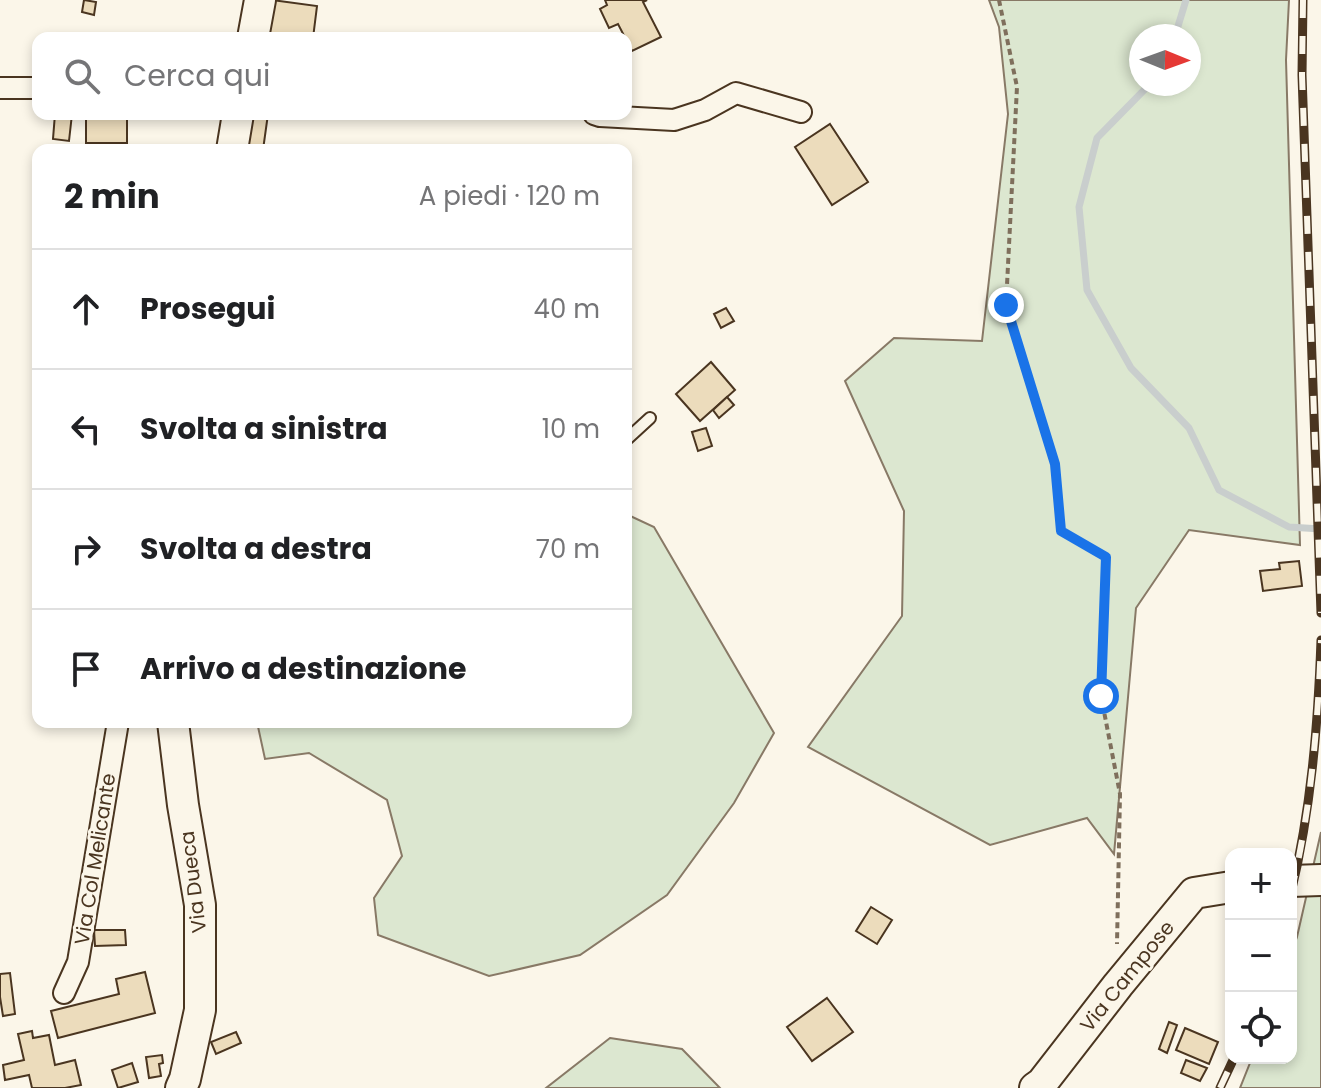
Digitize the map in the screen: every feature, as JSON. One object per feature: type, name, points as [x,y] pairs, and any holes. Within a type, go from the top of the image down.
[{"type":"street","points":[[254,32],[260,0]]},
{"type":"street","points":[[0,88],[32,88]]},
{"type":"street","points":[[632,118],[674,120],[705,110],[736,93],[801,112]]},
{"type":"street","points":[[233,144],[237,120]]},
{"type":"street","name":"Via Col Melicante","points":[[64,993],[78,962],[117,728]]},
{"type":"street","name":"Via Dueca","points":[[174,728],[200,905],[200,1010],[181,1088]]},
{"type":"street","points":[[1297,881],[1321,880]]},
{"type":"street","name":"Via Campose","points":[[1035,1088],[1194,893],[1225,888]]},
{"type":"lane","points":[[632,434],[650,418]]},
{"type":"path","points":[[999,0],[1017,87],[1006,305],[1055,464],[1061,531],[1106,557],[1101,696],[1120,794],[1116,929],[1118,985]]},
{"type":"green space","points":[[989,0],[1289,0],[1286,60],[1300,545],[1189,530],[1136,608],[1114,854],[1087,818],[990,845],[808,747],[902,616],[904,511],[845,381],[894,338],[982,341],[1008,114],[999,27]]},
{"type":"green space","points":[[632,517],[654,527],[774,733],[734,803],[667,895],[580,955],[489,976],[378,935],[374,898],[402,856],[387,800],[309,753],[265,759],[258,728],[632,728]]},
{"type":"green space","points":[[1321,832],[1321,1088],[1240,1088],[1250,1064],[1297,1064],[1297,937]]},
{"type":"green space","points":[[610,1038],[682,1049],[720,1088],[546,1088]]},
{"type":"building","points":[[84,0],[96,2],[94,15],[82,12]]},
{"type":"building","points":[[272,0],[317,6],[314,32],[269,32]]},
{"type":"building","points":[[605,0],[647,0],[643,2],[661,37],[632,51],[632,32],[622,32],[618,24],[609,28],[600,9],[607,5]]},
{"type":"building","points":[[55,120],[71,120],[69,141],[53,139]]},
{"type":"building","points":[[86,120],[127,120],[127,143],[86,143]]},
{"type":"building","points":[[242,120],[267,120],[264,144],[239,144]]},
{"type":"building","points":[[830,124],[868,182],[832,205],[795,147]]},
{"type":"building","points":[[726,308],[734,321],[721,328],[714,314]]},
{"type":"building","points":[[711,362],[735,390],[700,421],[676,394]]},
{"type":"building","points":[[727,397],[734,405],[719,418],[713,410]]},
{"type":"building","points":[[706,428],[712,446],[698,451],[692,432]]},
{"type":"building","points":[[1299,561],[1302,586],[1263,591],[1260,571],[1280,569],[1279,563]]},
{"type":"building","points":[[871,907],[892,920],[877,944],[856,931]]},
{"type":"building","points":[[94,930],[125,930],[126,945],[95,946]]},
{"type":"building","points":[[145,972],[155,1013],[58,1038],[51,1011],[119,994],[116,979]]},
{"type":"building","points":[[10,973],[15,1014],[3,1016],[0,974]]},
{"type":"building","points":[[827,998],[853,1032],[812,1061],[787,1027]]},
{"type":"building","points":[[1169,1022],[1177,1025],[1167,1053],[1159,1049]]},
{"type":"building","points":[[1185,1028],[1218,1042],[1209,1064],[1176,1050]]},
{"type":"building","points":[[32,1031],[33,1038],[49,1035],[55,1065],[75,1060],[81,1085],[32,1088],[29,1075],[5,1080],[3,1065],[24,1060],[18,1034]]},
{"type":"building","points":[[236,1032],[241,1043],[216,1054],[211,1042]]},
{"type":"building","points":[[162,1055],[163,1063],[159,1064],[161,1076],[149,1078],[146,1057]]},
{"type":"building","points":[[1186,1060],[1207,1068],[1200,1081],[1181,1073]]},
{"type":"building","points":[[132,1063],[138,1082],[118,1088],[112,1070]]},
{"type":"waterway","points":[[1179,24],[1186,0]]},
{"type":"waterway","points":[[1138,96],[1097,138],[1079,207],[1087,290],[1131,368],[1189,428],[1219,490],[1289,527],[1321,529]]},
{"type":"railway","points":[[1303,0],[1302,75],[1321,613]]},
{"type":"railway","points":[[1297,864],[1312,767],[1321,640]]},
{"type":"railway","points":[[1220,1088],[1231,1064]]},
{"type":"route","points":[[1006,305],[1055,464],[1061,531],[1106,557],[1101,696]]}]
